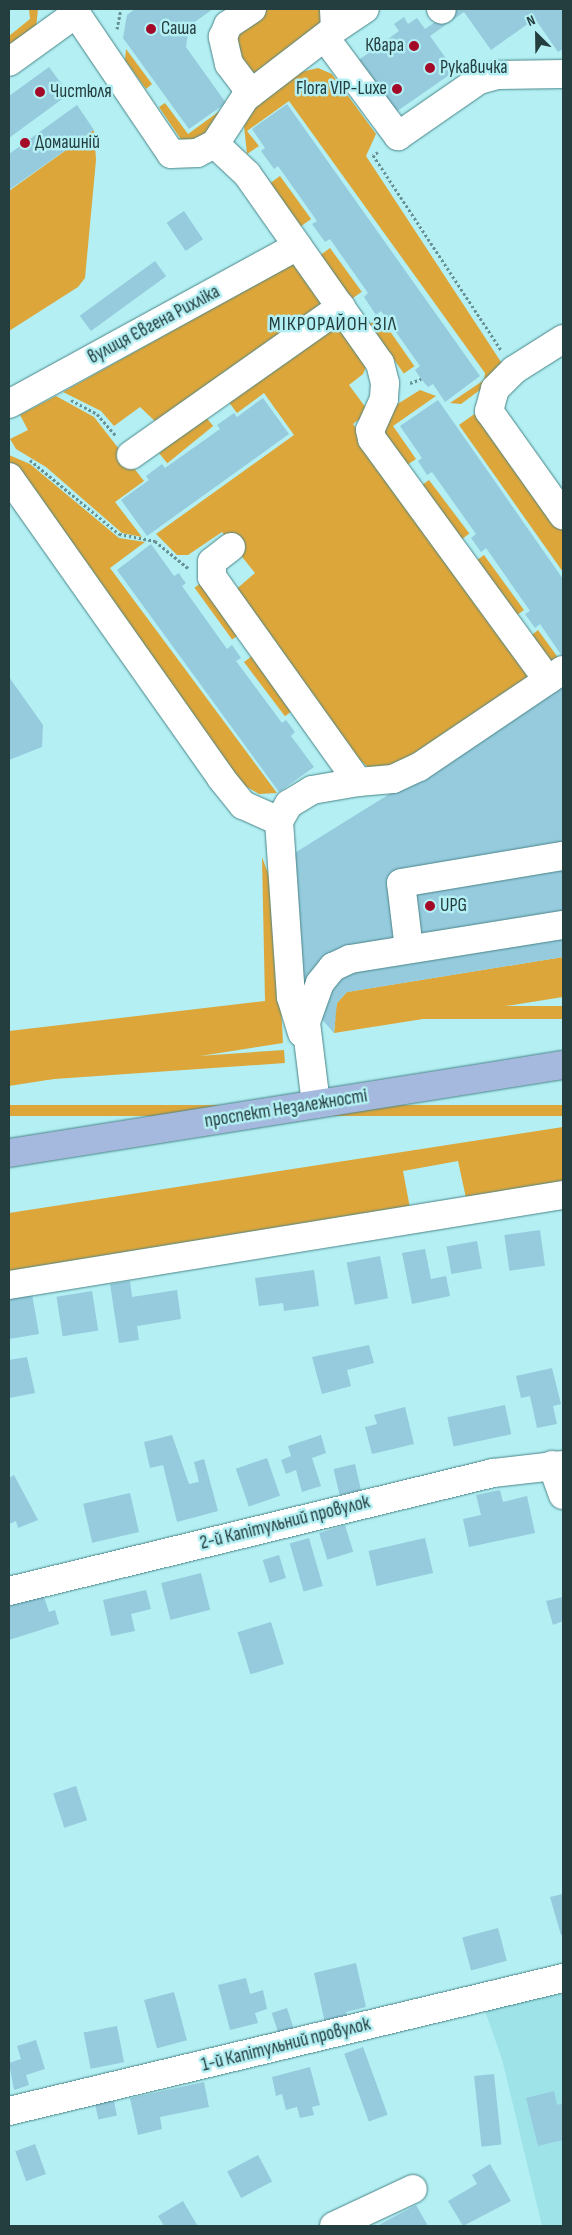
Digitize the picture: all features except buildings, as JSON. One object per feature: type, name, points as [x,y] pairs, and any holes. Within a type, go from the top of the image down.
[{"type":"main road","name":"проспект Незалежності","points":[[9,1153],[563,1065]]},
{"type":"street","points":[[251,93],[228,64],[223,37],[228,26],[252,9]]},
{"type":"street","points":[[9,62],[72,11],[171,154],[197,153],[216,144],[251,93],[332,26],[365,9]]},
{"type":"street","points":[[332,26],[398,136],[479,80],[498,75],[563,74]]},
{"type":"street","points":[[216,144],[247,174],[341,307],[385,377],[384,399],[370,430],[372,439],[556,675],[419,767],[393,779],[358,782],[312,790],[289,804],[279,821],[291,997],[306,1042],[316,1104]]},
{"type":"street","name":"вулиця Євгена Рихліка","points":[[9,404],[298,246]]},
{"type":"street","points":[[131,455],[341,307]]},
{"type":"street","points":[[563,338],[514,370],[495,389],[489,410],[563,515]]},
{"type":"street","points":[[15,466],[221,778],[243,805],[279,821]]},
{"type":"street","points":[[231,547],[212,562],[212,577],[358,782]]},
{"type":"street","points":[[409,949],[401,883],[563,856]]},
{"type":"street","points":[[306,1042],[309,1006],[333,967],[350,959],[563,925]]},
{"type":"street","points":[[9,1285],[563,1195]]},
{"type":"street","points":[[558,1465],[563,1495]]},
{"type":"street","name":"2-й Капітульний провулок","points":[[9,1591],[493,1474],[558,1465]]},
{"type":"street","name":"1-й Капітульний провулок","points":[[9,2111],[563,1978]]},
{"type":"street","points":[[334,2226],[413,2189]]},
{"type":"path","points":[[398,136],[373,156],[514,370]]},
{"type":"path","points":[[65,397],[97,414],[131,455]]},
{"type":"path","points":[[15,466],[119,534],[155,541],[172,558],[192,571]]},
{"type":"shaded area","points":[[29,9],[38,9],[36,28],[9,49],[9,36],[30,19]]},
{"type":"shaded area","points":[[264,9],[323,9],[321,25],[257,76],[244,71],[235,35]]},
{"type":"shaded area","points":[[126,49],[152,84],[146,89],[125,60]]},
{"type":"shaded area","points":[[318,68],[332,74],[376,134],[366,156],[503,365],[503,373],[461,404],[450,403],[484,380],[485,373],[289,101],[247,131],[259,146],[247,154],[244,126],[257,103],[301,72]]},
{"type":"shaded area","points":[[236,99],[210,133],[195,140],[182,141],[159,107],[165,103],[188,134]]},
{"type":"shaded area","points":[[94,130],[96,160],[85,278],[78,287],[9,331],[9,191]]},
{"type":"shaded area","points":[[280,176],[311,219],[300,227],[269,184]]},
{"type":"shaded area","points":[[330,248],[362,292],[351,299],[319,256]]},
{"type":"shaded area","points":[[294,263],[327,298],[321,309],[157,423],[140,407],[114,426],[101,411],[63,392]]},
{"type":"shaded area","points":[[380,317],[414,366],[404,374],[369,324]]},
{"type":"shaded area","points":[[334,325],[342,325],[368,362],[363,374],[349,385],[369,412],[353,424],[536,673],[400,765],[369,768],[354,755],[233,592],[255,573],[222,532],[188,555],[177,555],[156,534],[294,435],[264,393],[237,413],[228,401]]},
{"type":"shaded area","points":[[420,390],[436,396],[393,426],[416,459],[407,465],[380,426],[396,405]]},
{"type":"shaded area","points":[[56,396],[94,417],[144,481],[115,502],[142,537],[122,533],[46,467],[16,449],[10,439],[28,430],[20,415]]},
{"type":"shaded area","points":[[480,410],[563,528],[563,572],[459,425]]},
{"type":"shaded area","points":[[205,416],[213,426],[167,463],[159,453]]},
{"type":"shaded area","points":[[9,455],[30,464],[119,538],[145,542],[110,568],[277,793],[259,794],[235,780],[9,466]]},
{"type":"shaded area","points":[[429,480],[469,534],[461,540],[420,487]]},
{"type":"shaded area","points":[[484,555],[524,610],[514,617],[474,562]]},
{"type":"shaded area","points":[[201,583],[239,635],[232,639],[195,588]]},
{"type":"shaded area","points":[[538,630],[559,659],[550,665],[528,638]]},
{"type":"shaded area","points":[[256,653],[297,707],[285,716],[244,662]]},
{"type":"shaded area","points":[[262,857],[275,892],[283,1043],[9,1086],[9,1031],[265,1001]]},
{"type":"shaded area","points":[[563,957],[563,997],[334,1033],[337,1003],[347,992]]},
{"type":"shaded area","points":[[330,1006],[563,1006],[563,1019],[330,1019]]},
{"type":"shaded area","points":[[284,1050],[285,1063],[9,1082],[9,1069]]},
{"type":"shaded area","points":[[9,1105],[563,1105],[563,1116],[9,1116]]},
{"type":"shaded area","points":[[563,1127],[563,1182],[466,1198],[458,1161],[403,1171],[410,1208],[9,1274],[9,1213]]},
{"type":"shaded area","points":[[563,1994],[563,2226],[542,2226],[502,2059],[484,2008],[529,1997]]},
{"type":"place","name":"Саша","points":[[151,29]]},
{"type":"place","name":"Квара","points":[[414,46]]},
{"type":"place","name":"Рукавичка","points":[[430,68]]},
{"type":"place","name":"Flora VIP-Luxe","points":[[397,89]]},
{"type":"place","name":"Чистюля","points":[[40,92]]},
{"type":"place","name":"Домашній","points":[[25,143]]},
{"type":"place","name":"UPG","points":[[430,906]]},
{"type":"district","name":"МІКРОРАЙОН ЗІЛ","points":[[333,324]]}]
